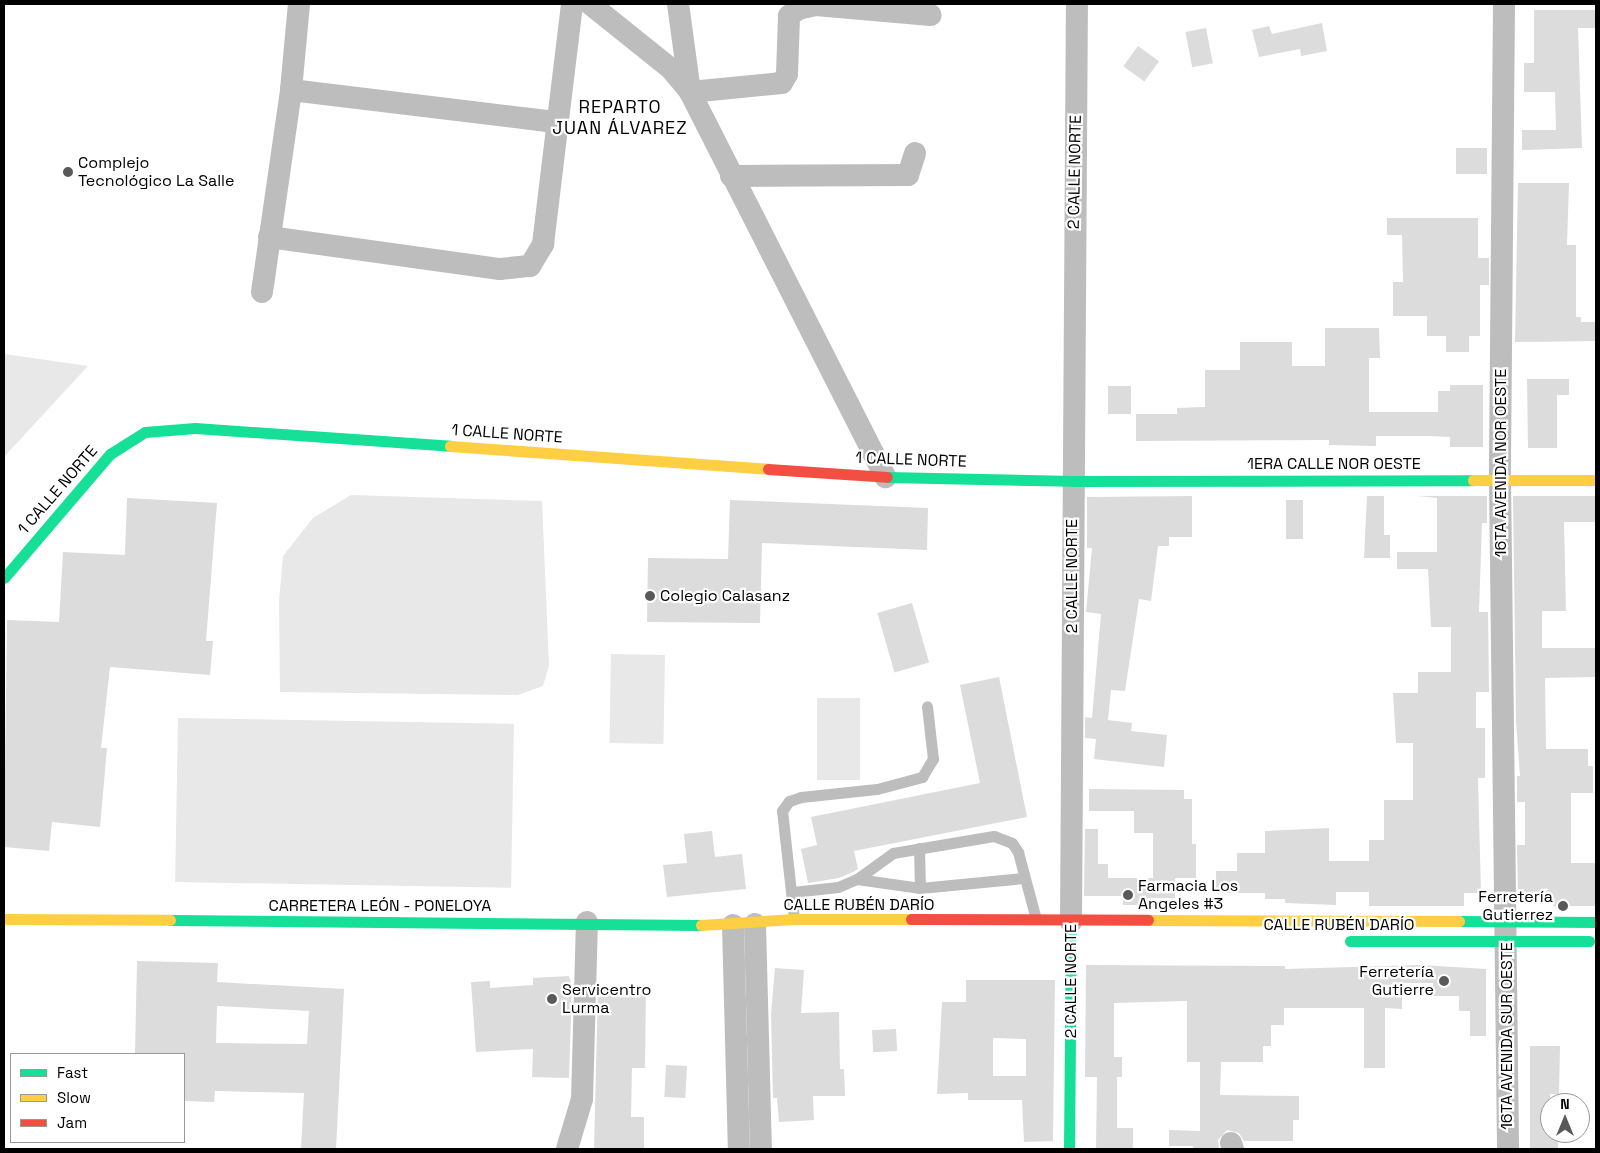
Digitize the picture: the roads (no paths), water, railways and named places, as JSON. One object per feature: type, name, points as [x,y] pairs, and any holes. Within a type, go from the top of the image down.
[{"type":"street","points":[[262,292],[291,90],[299,4]]},
{"type":"street","points":[[269,237],[500,268],[530,266],[543,244],[555,122],[572,4]]},
{"type":"street","points":[[590,4],[671,69],[690,92],[885,477]]},
{"type":"street","points":[[678,4],[690,92]]},
{"type":"street","name":"2 CALLE NORTE","points":[[1069,1149],[1072,481],[1077,4]]},
{"type":"street","name":"16TA AVENIDA NOR OESTE","points":[[1504,4],[1500,480],[1506,932]]},
{"type":"street","points":[[690,92],[782,82],[787,74],[789,16],[798,9],[816,5],[931,15]]},
{"type":"street","points":[[291,90],[555,122]]},
{"type":"street","points":[[731,176],[908,175],[915,153]]},
{"type":"street","name":"1 CALLE NORTE","points":[[4,578],[110,454],[145,432],[195,428],[885,477],[1072,481]]},
{"type":"street","name":"1ERA CALLE NOR OESTE","points":[[1072,481],[1596,480]]},
{"type":"street","name":"CARRETERA LEÓN - PONELOYA","points":[[4,919],[755,924]]},
{"type":"street","name":"CALLE RUBÉN DARÍO","points":[[755,924],[794,919],[1036,921],[1071,935],[1229,927],[1506,932],[1596,941]]},
{"type":"street","points":[[567,1149],[582,1099],[587,922]]},
{"type":"street","name":"CALLE RUBÉN DARÍO","points":[[1340,941],[1506,932],[1596,922]]},
{"type":"street","points":[[733,924],[739,1149]]},
{"type":"street","points":[[755,924],[761,1149]]},
{"type":"street","name":"CALLE RUBÉN DARÍO","points":[[755,924],[783,933]]},
{"type":"street","name":"16TA AVENIDA SUR OESTE","points":[[1506,932],[1508,1149]]},
{"type":"lane","points":[[794,919],[793,892],[782,811],[800,797],[877,789],[922,777],[933,759],[927,706]]},
{"type":"lane","points":[[793,892],[838,887],[857,879],[893,853],[994,836],[1012,842],[1018,852],[1036,921]]},
{"type":"lane","points":[[919,848],[920,888]]},
{"type":"lane","points":[[857,879],[920,888],[1024,878]]},
{"type":"place","name":"Complejo Tecnológico La Salle","points":[[68,172]]},
{"type":"place","name":"Colegio Calasanz","points":[[650,596]]},
{"type":"place","name":"Farmacia Los Angeles #3","points":[[1128,895]]},
{"type":"place","name":"Ferretería Gutierrez","points":[[1563,906]]},
{"type":"place","name":"Ferretería Gutierre","points":[[1444,981]]},
{"type":"place","name":"Servicentro Lurma","points":[[552,999]]},
{"type":"district","name":"REPARTO JUAN ÁLVAREZ","points":[[620,118]]}]
